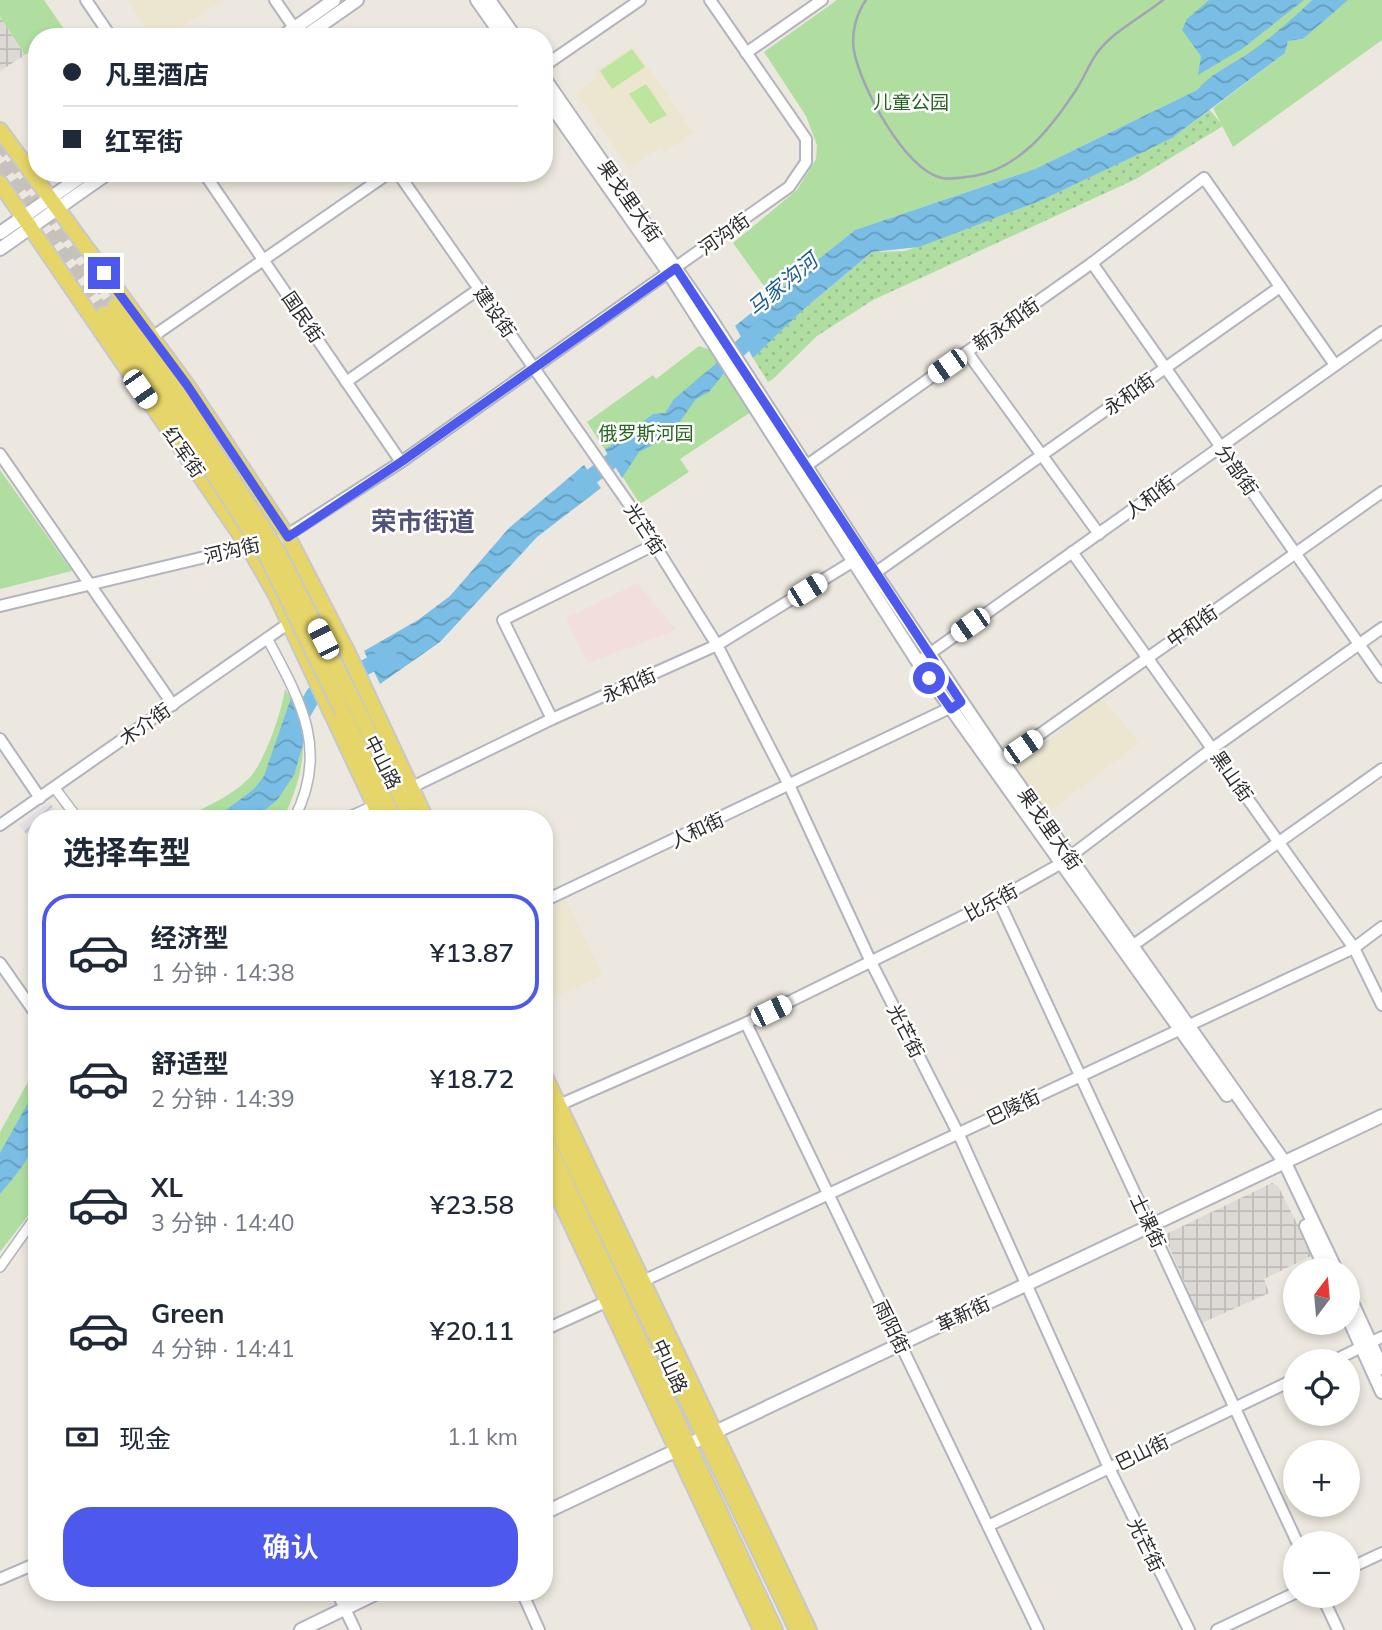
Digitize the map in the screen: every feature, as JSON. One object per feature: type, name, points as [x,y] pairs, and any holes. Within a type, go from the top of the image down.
[{"type":"main road","points":[[306,28],[334,0]]},
{"type":"main road","points":[[310,28],[356,0]]},
{"type":"main road","points":[[477,0],[497,28]]},
{"type":"main road","points":[[489,0],[509,28]]},
{"type":"main road","name":"果戈里大街","points":[[553,92],[759,403],[852,562],[924,658],[1282,1165],[1330,1258]]},
{"type":"main road","name":"果戈里大街","points":[[553,107],[672,270]]},
{"type":"main road","name":"红军街","points":[[0,130],[28,170]]},
{"type":"main road","name":"红军街","points":[[37,182],[187,385],[288,537],[323,609],[329,663]]},
{"type":"main road","points":[[0,249],[27,222],[76,182]]},
{"type":"main road","points":[[52,204],[92,182]]},
{"type":"main road","name":"红军街","points":[[0,183],[248,547],[289,623],[329,663]]},
{"type":"main road","points":[[0,233],[27,222]]},
{"type":"main road","name":"红军街","points":[[197,436],[188,411],[110,310],[197,436],[254,510],[349,708]]},
{"type":"main road","points":[[187,385],[188,411]]},
{"type":"main road","name":"果戈里大街","points":[[759,403],[806,466],[875,573],[924,658]]},
{"type":"main road","points":[[329,663],[349,708]]},
{"type":"main road","name":"果戈里大街","points":[[956,705],[1002,761],[1065,861],[1132,946],[1184,1028]]},
{"type":"main road","name":"中山路","points":[[349,708],[405,791],[409,810]]},
{"type":"main road","name":"中山路","points":[[349,708],[380,808]]},
{"type":"main road","points":[[405,791],[419,810]]},
{"type":"main road","points":[[553,1106],[641,1282],[709,1434],[809,1630]]},
{"type":"main road","name":"中山路","points":[[553,1106],[709,1434],[797,1630]]},
{"type":"main road","name":"革新街","points":[[553,1509],[1382,1116]]},
{"type":"main road","name":"中山路","points":[[553,1156],[683,1446],[775,1630]]},
{"type":"main road","name":"果戈里大街","points":[[1282,1165],[1321,1258]]},
{"type":"main road","points":[[553,1185],[608,1301],[683,1446],[761,1630]]},
{"type":"main road","points":[[1360,1319],[1382,1368]]},
{"type":"main road","points":[[1371,1342],[1382,1392]]},
{"type":"main road","points":[[301,1630],[360,1601]]},
{"type":"street","points":[[86,0],[105,28]]},
{"type":"street","points":[[275,0],[296,28]]},
{"type":"street","points":[[553,60],[640,0]]},
{"type":"street","name":"河沟街","points":[[0,606],[288,537],[401,462],[789,187],[806,162],[806,139],[710,0]]},
{"type":"street","points":[[746,53],[822,0]]},
{"type":"street","name":"新永和街","points":[[806,466],[1092,263],[1204,178],[1280,287]]},
{"type":"street","name":"国民街","points":[[210,182],[401,462]]},
{"type":"street","points":[[152,337],[375,182]]},
{"type":"street","name":"建设街","points":[[404,182],[592,450]]},
{"type":"street","name":"分部街","points":[[1092,263],[1382,677]]},
{"type":"street","points":[[1280,287],[1335,365]]},
{"type":"street","name":"永和街","points":[[875,573],[1280,287]]},
{"type":"street","points":[[346,382],[480,289]]},
{"type":"street","name":"人和街","points":[[924,658],[1382,332]]},
{"type":"street","points":[[967,352],[1099,534]]},
{"type":"street","name":"光芒街","points":[[592,450],[656,544],[717,645],[790,787],[871,962],[958,1133],[1109,1468],[1189,1630]]},
{"type":"street","points":[[0,454],[173,705]]},
{"type":"street","name":"中和街","points":[[1002,761],[1382,492]]},
{"type":"street","points":[[552,719],[503,620],[656,544]]},
{"type":"street","name":"黑山街","points":[[1072,552],[1354,948],[1382,1005]]},
{"type":"street","name":"永和街","points":[[405,791],[552,719],[717,645],[852,562]]},
{"type":"street","name":"木介街","points":[[0,825],[289,623]]},
{"type":"street","name":"比乐街","points":[[553,1104],[746,1023],[998,899],[1065,861],[1212,749],[1382,628]]},
{"type":"street","points":[[267,638],[303,706],[311,745],[310,774],[298,810]]},
{"type":"street","name":"人和街","points":[[553,897],[790,787],[956,705]]},
{"type":"street","points":[[0,739],[40,798]]},
{"type":"street","points":[[1132,946],[1382,769]]},
{"type":"street","points":[[54,787],[71,810]]},
{"type":"street","name":"士课街","points":[[998,899],[1292,1531]]},
{"type":"street","name":"巴陵街","points":[[641,1282],[1354,948],[1382,927]]},
{"type":"street","points":[[0,963],[28,1003]]},
{"type":"street","name":"雨阳街","points":[[746,1023],[1038,1630]]},
{"type":"street","points":[[0,1267],[28,1228]]},
{"type":"street","points":[[553,1327],[608,1301]]},
{"type":"street","name":"巴山街","points":[[988,1526],[1283,1385]]},
{"type":"street","points":[[1360,1563],[1382,1553]]},
{"type":"street","points":[[0,1579],[28,1567]]},
{"type":"street","points":[[1217,1630],[1283,1599]]},
{"type":"street","points":[[341,1601],[355,1630]]},
{"type":"street","points":[[526,1601],[539,1630]]},
{"type":"street","points":[[1328,1608],[1338,1630]]},
{"type":"shaded area","points":[[127,0],[224,0],[180,28],[147,28]]},
{"type":"shaded area","points":[[0,17],[25,55],[0,71]]},
{"type":"shaded area","points":[[633,46],[693,132],[664,153],[660,148],[629,167],[576,93],[597,78],[594,72]]},
{"type":"shaded area","points":[[637,583],[676,630],[588,663],[566,618]]},
{"type":"shaded area","points":[[1103,698],[1139,743],[1048,813],[1014,766]]},
{"type":"shaded area","points":[[49,802],[56,810],[39,810]]},
{"type":"shaded area","points":[[28,818],[28,836],[19,825]]},
{"type":"shaded area","points":[[564,896],[603,975],[553,999],[553,902]]},
{"type":"shaded area","points":[[1272,1183],[1278,1186],[1313,1255],[1307,1258],[1283,1258],[1283,1270],[1264,1279],[1269,1293],[1202,1323],[1164,1235]]},
{"type":"green space","points":[[0,0],[44,0],[63,28],[28,28],[28,53],[25,55],[0,17]]},
{"type":"green space","name":"儿童公园","points":[[837,0],[1312,0],[1258,47],[1215,74],[1197,90],[1035,169],[855,230],[772,297],[733,243],[797,190],[816,159],[817,145],[806,116],[764,52]]},
{"type":"green space","points":[[1347,0],[1382,0],[1382,40],[1233,147],[1213,108],[1285,53],[1288,41],[1303,39]]},
{"type":"green space","points":[[632,49],[645,67],[612,89],[600,71]]},
{"type":"green space","points":[[646,84],[667,115],[650,124],[629,94]]},
{"type":"green space","points":[[1210,110],[1223,126],[1136,179],[873,300],[817,336],[768,382],[753,358],[804,309],[872,252],[905,251],[1040,201],[1172,138]]},
{"type":"green space","name":"俄罗斯河园","points":[[699,346],[710,350],[751,412],[680,459],[689,472],[640,504],[587,422],[653,375],[656,379]]},
{"type":"green space","points":[[0,470],[72,571],[0,589]]},
{"type":"green space","points":[[285,689],[300,720],[303,737],[300,770],[287,810],[200,810],[229,794],[252,775],[263,757],[281,709]]},
{"type":"green space","points":[[28,1082],[28,1216],[0,1252],[0,1132]]},
{"type":"water","points":[[1209,0],[1304,0],[1242,49],[1198,75],[1201,56],[1182,30],[1187,19]]},
{"type":"water","points":[[1312,0],[1348,0],[1303,39],[1288,41],[1285,53],[1172,138],[1040,201],[919,247],[872,252],[804,309],[753,358],[735,326],[855,230],[1035,169],[1197,90],[1215,74],[1266,41]]},
{"type":"water","points":[[718,362],[725,372],[709,392],[696,399],[674,430],[663,440],[639,452],[622,478],[605,450],[653,414],[665,413],[674,399]]},
{"type":"water","points":[[584,465],[601,488],[537,537],[440,642],[380,684],[364,651],[418,620],[450,596],[509,528]]},
{"type":"water","points":[[291,698],[304,741],[294,775],[277,800],[265,810],[226,810],[254,789],[264,776]]},
{"type":"water","points":[[28,1103],[28,1156],[0,1194],[0,1153]]},
{"type":"waterway","name":"马家沟河","points":[[724,364],[761,328]]},
{"type":"waterway","name":"马家沟河","points":[[577,488],[628,448]]},
{"type":"waterway","name":"马家沟河","points":[[296,725],[314,694],[389,655]]},
{"type":"tunnel","points":[[0,142],[28,182]]},
{"type":"tunnel","points":[[0,164],[104,314]]},
{"type":"tunnel","points":[[28,182],[115,306]]},
{"type":"railway","points":[[866,0],[857,18],[853,38],[854,51],[865,84],[886,125],[913,160],[928,172],[950,179],[991,172],[1020,155],[1056,118],[1104,45],[1163,0]]},
{"type":"district","name":"荣市街道","points":[[423,521]]},
{"type":"route","points":[[104,273],[187,385],[288,537],[401,462],[676,268],[961,702],[951,709],[929,678]]}]
